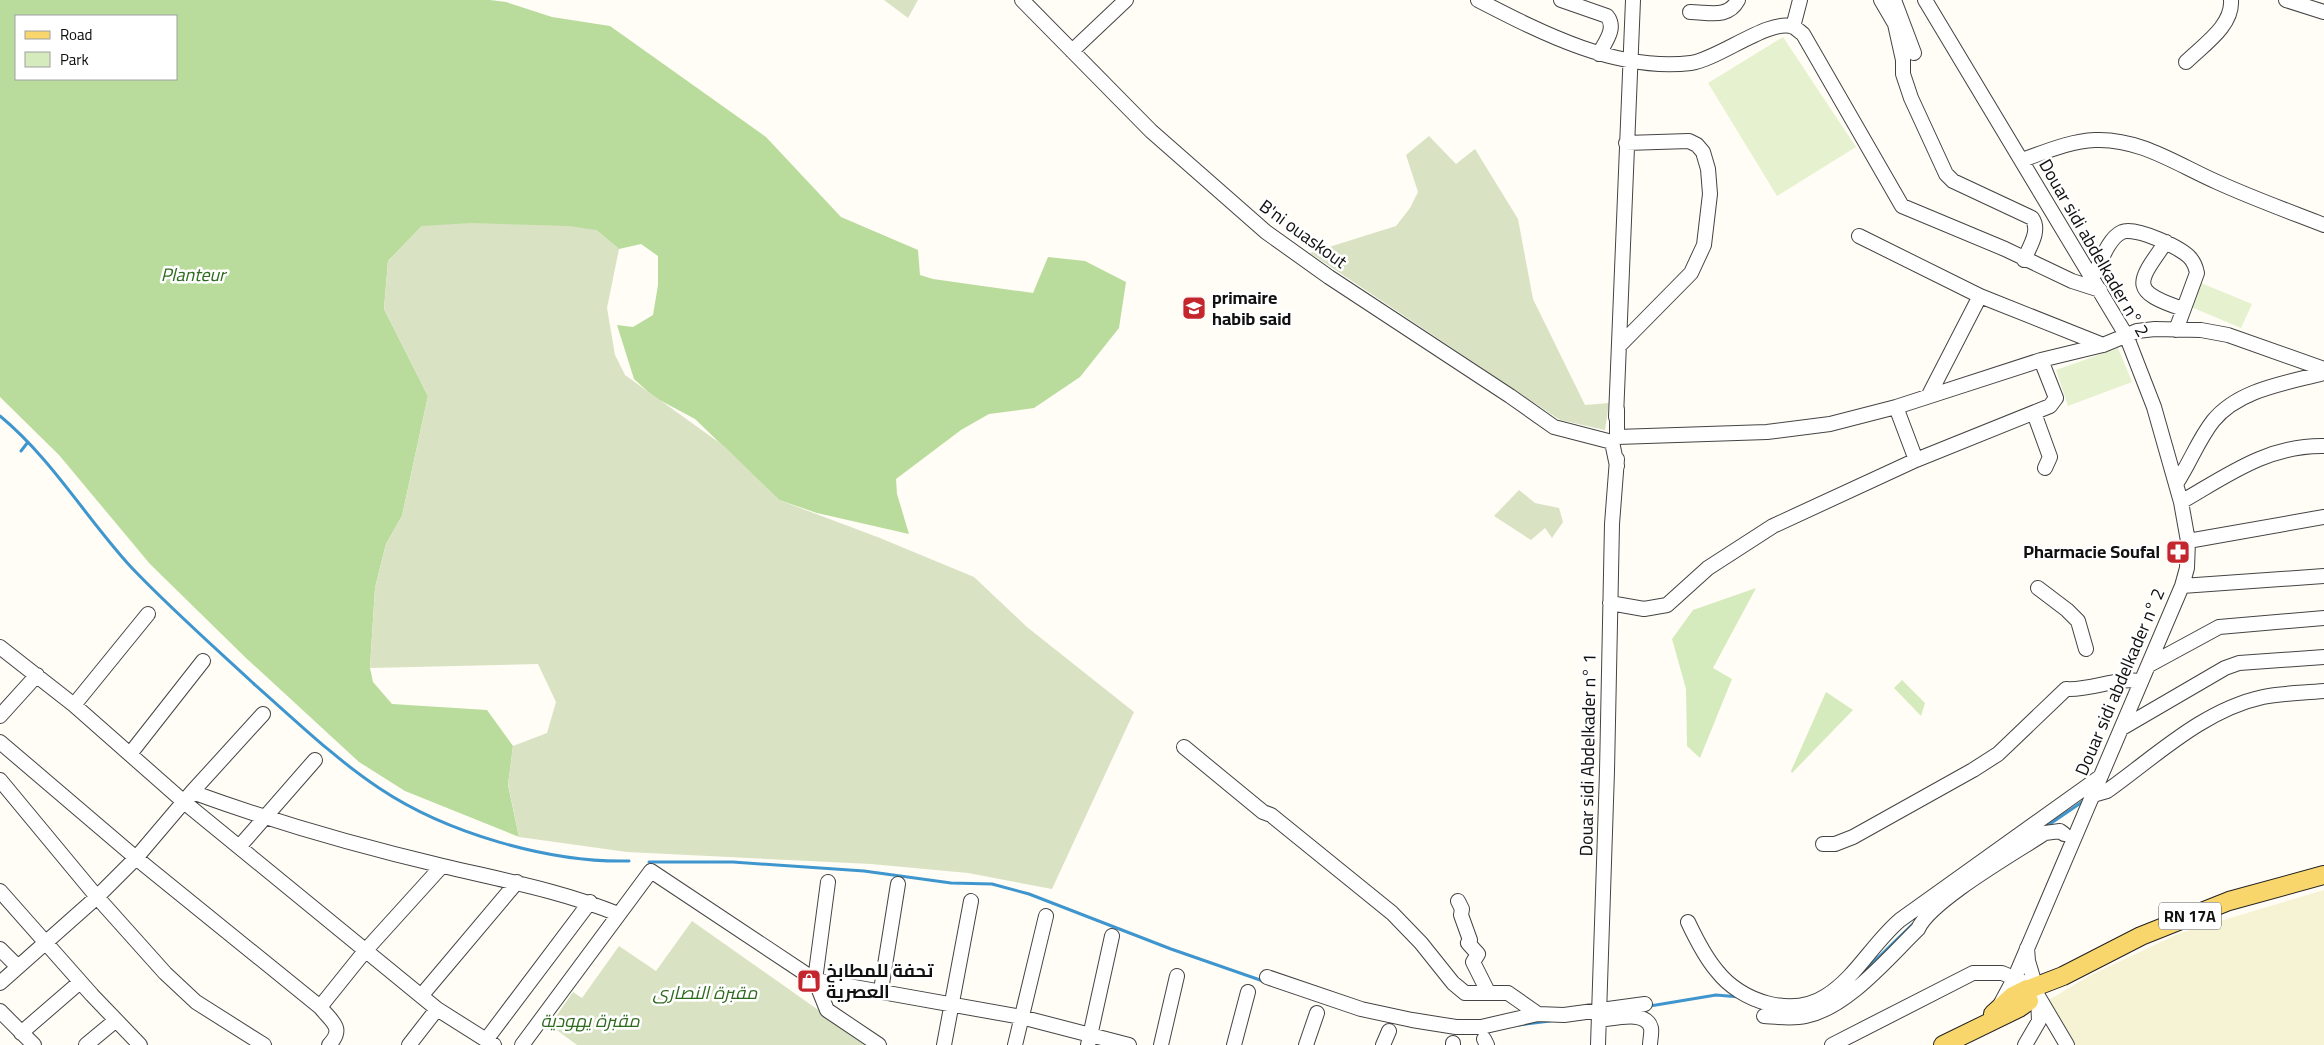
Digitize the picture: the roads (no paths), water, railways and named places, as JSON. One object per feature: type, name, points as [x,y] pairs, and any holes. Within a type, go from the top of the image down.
[{"type":"main road","name":"RN 17A","points":[[1975,1029],[1998,1009],[2141,936],[2229,901],[2324,875]]},
{"type":"main road","name":"RN 17A","points":[[1944,1045],[2019,1008],[2031,992]]},
{"type":"street","name":"B'ni ouaskout","points":[[1022,0],[1114,96],[1196,173],[1272,238],[1554,427],[1613,439],[1632,436],[1767,432],[1830,424],[1896,407],[2041,360],[2103,344],[2126,334],[2155,329],[2201,330],[2228,335],[2324,371]]},
{"type":"street","points":[[1072,51],[1126,0]]},
{"type":"street","points":[[1478,0],[1561,39],[1599,54],[1631,60],[1665,63],[1692,63],[1715,56],[1767,29],[1781,26],[1793,27],[1803,34],[1902,206],[2005,249],[2024,260],[2072,281],[2100,290]]},
{"type":"street","points":[[1561,0],[1607,16],[1611,21],[1612,27],[1599,54]]},
{"type":"street","name":"Douar sidi Abdelkader n° 1","points":[[1598,1045],[1612,524],[1617,466],[1613,439],[1617,409],[1633,0]]},
{"type":"street","points":[[1690,12],[1724,13],[1732,10],[1738,0]]},
{"type":"street","points":[[1793,27],[1800,0]]},
{"type":"street","points":[[1881,0],[1895,24],[1903,60],[1903,74],[1911,98],[1946,174],[1953,181],[2032,218],[2035,223],[2037,228],[2024,260]]},
{"type":"street","points":[[1894,0],[1914,53]]},
{"type":"street","name":"Douar sidi abdelkader n° 2","points":[[1924,0],[2126,334],[2154,407],[2181,502],[2188,541],[2187,568],[2182,586],[2027,945],[2031,992]]},
{"type":"street","points":[[2186,62],[2225,24],[2232,10],[2231,0]]},
{"type":"street","points":[[2286,0],[2324,12]]},
{"type":"street","points":[[2022,160],[2081,142],[2096,140],[2147,148],[2217,182],[2324,225]]},
{"type":"street","points":[[1619,346],[1691,273],[1704,245],[1710,194],[1708,169],[1703,152],[1697,145],[1689,141],[1626,142]]},
{"type":"street","points":[[2003,194],[2040,211],[2051,211]]},
{"type":"street","points":[[2093,277],[2114,238],[2121,232],[2130,230],[2166,242],[2190,258],[2196,266],[2197,273],[2176,330]]},
{"type":"street","points":[[1859,236],[1980,296],[2103,344]]},
{"type":"street","points":[[2166,242],[2146,270],[2142,280],[2143,286],[2157,300],[2183,309]]},
{"type":"street","points":[[1929,395],[1980,296]]},
{"type":"street","points":[[1610,603],[1644,609],[1667,605],[1708,568],[1773,526],[1916,460],[2050,406],[2056,398],[2041,360]]},
{"type":"street","points":[[2176,484],[2187,468],[2199,441],[2214,420],[2229,405],[2256,392],[2324,371]]},
{"type":"street","points":[[1896,407],[1916,460]]},
{"type":"street","points":[[2034,414],[2050,457],[2045,468]]},
{"type":"street","points":[[2181,502],[2250,462],[2279,450],[2306,446],[2324,446]]},
{"type":"street","points":[[2188,541],[2324,517]]},
{"type":"street","points":[[2182,586],[2324,576]]},
{"type":"street","points":[[2038,588],[2067,610],[2078,622],[2086,649]]},
{"type":"street","points":[[74,705],[148,614]]},
{"type":"street","points":[[2149,665],[2219,627],[2324,618]]},
{"type":"street","points":[[0,647],[74,705],[130,754],[188,797],[239,847],[365,951],[437,1009],[490,1042],[590,902]]},
{"type":"street","points":[[2122,728],[2226,668],[2239,663],[2324,657]]},
{"type":"street","points":[[130,754],[203,661]]},
{"type":"street","points":[[0,716],[37,675]]},
{"type":"street","points":[[1823,844],[1835,844],[1853,837],[1973,770],[1998,754],[2066,689],[2080,690],[2132,679],[2141,682]]},
{"type":"street","points":[[2093,795],[2106,791],[2205,720],[2232,707],[2264,697],[2324,691]]},
{"type":"street","points":[[0,983],[97,898],[136,858],[263,714]]},
{"type":"street","points":[[0,742],[136,858],[320,1007],[336,1026],[338,1032],[337,1037],[329,1045]]},
{"type":"street","points":[[1184,747],[1263,812],[1271,815],[1323,855],[1392,913],[1421,943],[1453,983],[1465,993],[1488,992],[1513,995],[1538,1014]]},
{"type":"street","points":[[239,847],[315,760]]},
{"type":"street","points":[[1688,922],[1701,948],[1718,973],[1740,991],[1776,1007],[1801,1006],[1825,997],[1846,980],[1883,935],[1900,920],[2100,777]]},
{"type":"street","points":[[0,780],[97,898],[165,973],[196,1002],[264,1045]]},
{"type":"street","points":[[188,797],[442,866],[517,882],[590,902],[618,914]]},
{"type":"street","points":[[1764,1016],[1787,1018],[1806,1016],[1830,1008],[1856,988],[1918,928],[1922,920],[1957,891],[2045,833],[2060,831],[2064,834]]},
{"type":"street","points":[[320,1007],[365,951],[442,866]]},
{"type":"street","points":[[522,1045],[651,871],[815,980],[881,990],[1021,1017],[1090,1040],[1129,1045]]},
{"type":"street","points":[[421,996],[517,882]]},
{"type":"street","points":[[828,882],[815,980],[827,1010],[879,1045]]},
{"type":"street","points":[[881,990],[898,884]]},
{"type":"street","points":[[0,891],[80,982],[140,1045]]},
{"type":"street","points":[[944,1045],[971,901]]},
{"type":"street","points":[[1458,901],[1470,940],[1468,943],[1478,954],[1473,962],[1488,992]]},
{"type":"street","points":[[1015,1045],[1046,916]]},
{"type":"street","points":[[1090,1040],[1112,936]]},
{"type":"street","points":[[2025,1045],[2036,1028],[2027,945]]},
{"type":"street","points":[[0,949],[18,967]]},
{"type":"street","points":[[1832,1045],[1973,973],[1993,971],[2031,992],[2060,1030],[2067,1045]]},
{"type":"street","points":[[1161,1045],[1177,976]]},
{"type":"street","points":[[1267,977],[1361,1008],[1412,1020],[1456,1027],[1481,1027],[1538,1014],[1637,1016],[1644,1019],[1651,1028],[1650,1045]]},
{"type":"street","points":[[21,1033],[80,982]]},
{"type":"street","points":[[1234,1045],[1248,992]]},
{"type":"street","points":[[1599,1015],[1645,1004]]},
{"type":"street","points":[[409,1045],[437,1009]]},
{"type":"street","points":[[0,1012],[34,1045]]},
{"type":"street","points":[[1306,1045],[1317,1013]]},
{"type":"street","points":[[86,1045],[116,1020]]},
{"type":"street","points":[[2036,1028],[2048,1027],[2060,1030]]},
{"type":"street","points":[[1384,1045],[1389,1031]]},
{"type":"waterway","points":[[0,416],[36,451],[115,548],[146,582],[191,626],[314,738],[362,776],[406,804],[435,819],[499,842],[532,851],[566,857],[629,861]]},
{"type":"waterway","points":[[21,451],[28,442]]},
{"type":"waterway","points":[[2044,828],[2085,800]]},
{"type":"waterway","points":[[649,862],[733,862],[864,871],[951,883],[992,884],[1029,894],[1171,949],[1263,981]]},
{"type":"waterway","points":[[1852,983],[1916,921]]},
{"type":"waterway","points":[[1650,1006],[1716,995],[1740,997]]},
{"type":"waterway","points":[[1519,1025],[1550,1021]]},
{"type":"place","name":"primaire habib said","points":[[1194,308]]},
{"type":"place","name":"Pharmacie Soufal","points":[[2178,552]]},
{"type":"place","name":"تحفة للمطابخ العصرية","points":[[809,981]]},
{"type":"park label","name":"Planteur","points":[[193,275]]},
{"type":"park label","name":"مقبرة النصارى","points":[[705,993]]},
{"type":"park label","name":"مقبرة يهودية","points":[[590,1021]]}]
